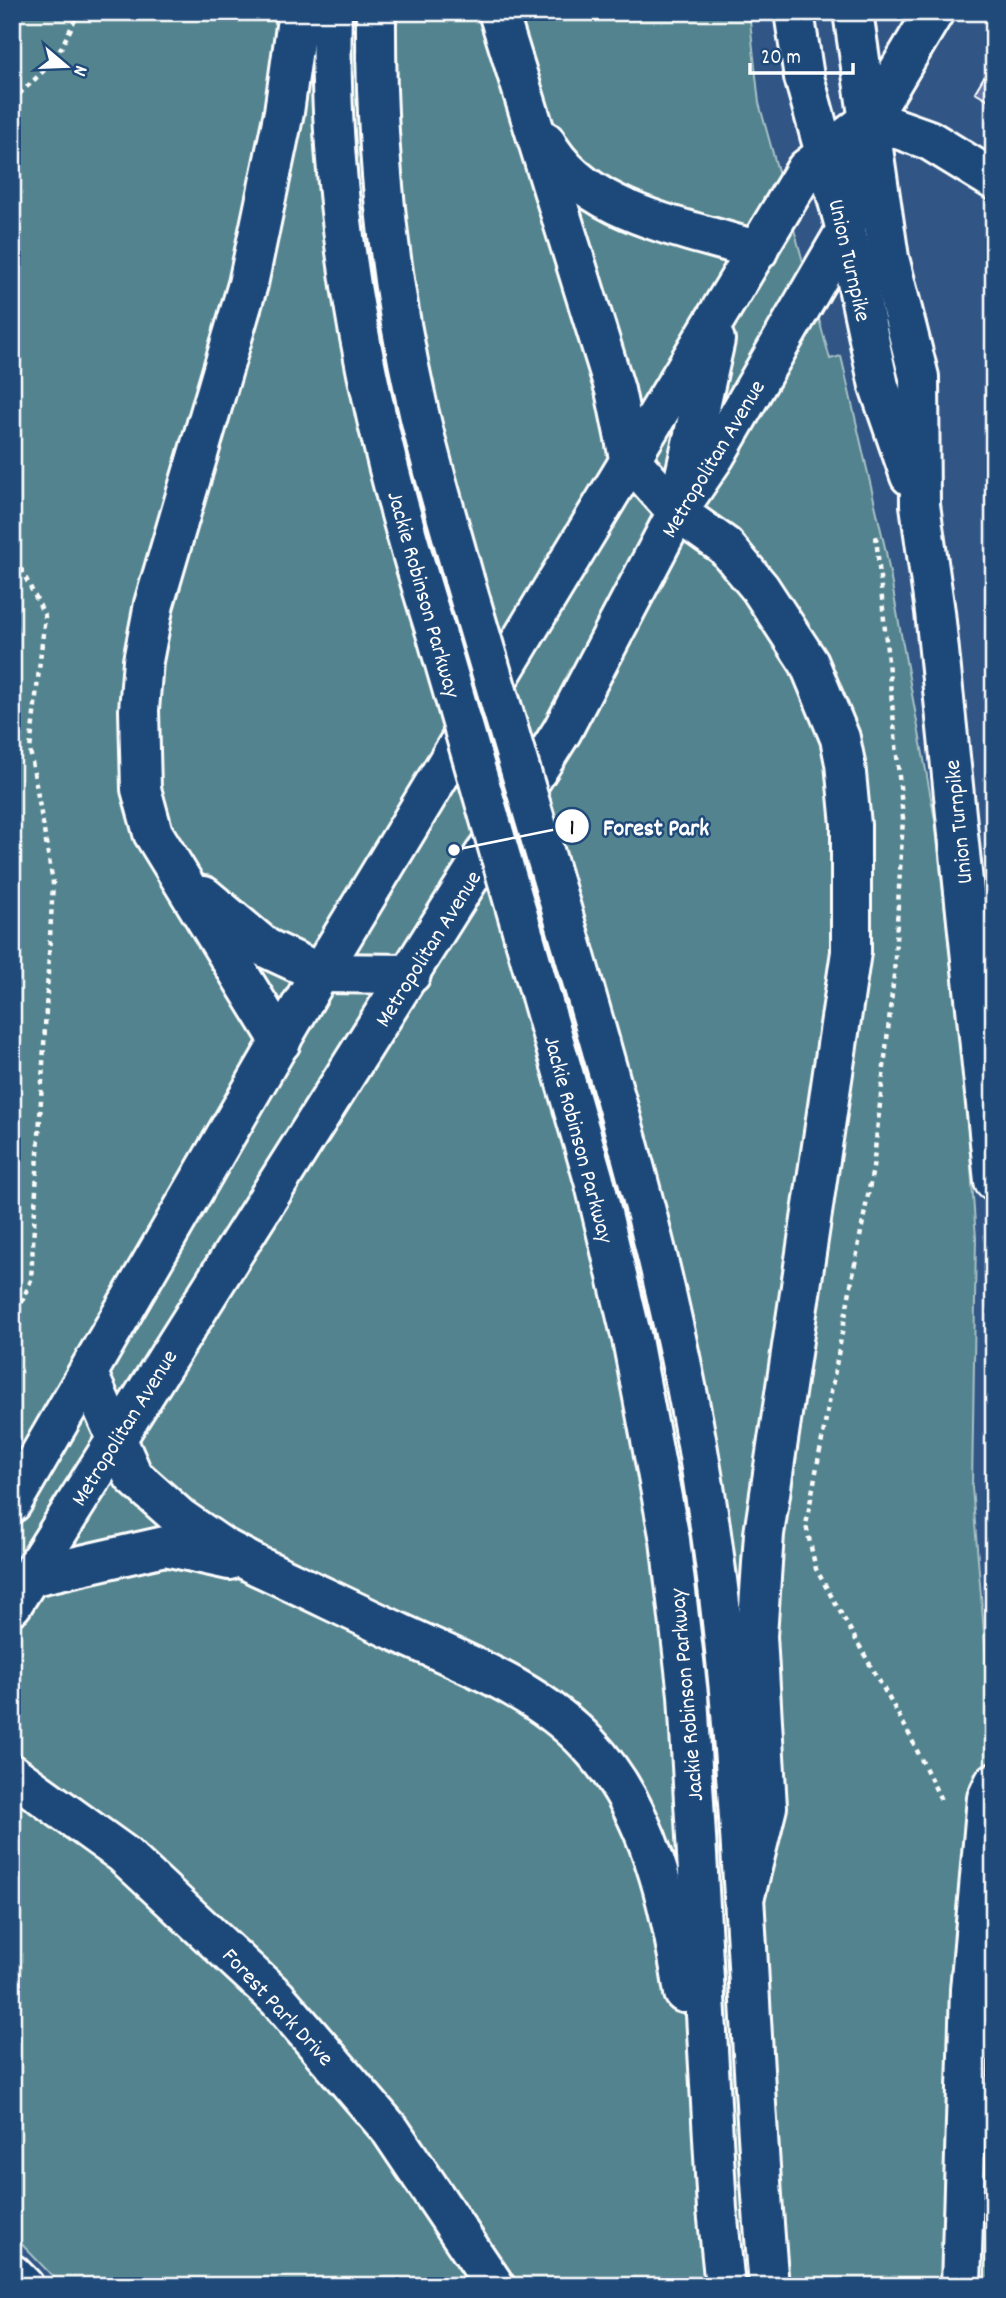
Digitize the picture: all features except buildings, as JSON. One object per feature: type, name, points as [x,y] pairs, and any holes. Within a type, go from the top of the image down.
[{"type":"main road","points":[[281,1042],[153,833],[141,789],[139,710],[143,662],[154,604],[248,284],[284,112],[298,12]]},
{"type":"main road","name":"Jackie Robinson Parkway","points":[[332,12],[335,137],[349,274],[387,466],[595,1184],[632,1339],[670,1540],[688,1695],[717,2210],[725,2286]]},
{"type":"main road","name":"Jackie Robinson Parkway","points":[[376,12],[382,174],[394,273],[416,402],[464,579],[628,1140],[688,1391],[719,1587],[746,1892],[769,2286]]},
{"type":"main road","points":[[498,12],[615,390],[629,458],[677,512],[725,545],[760,587],[809,663],[840,738],[850,811],[852,906],[846,995],[761,1556],[757,1636],[767,1807],[746,1892]]},
{"type":"main road","name":"Union Turnpike","points":[[794,12],[804,77],[846,230],[879,387],[920,505]]},
{"type":"main road","name":"Union Turnpike","points":[[853,12],[889,258],[919,376],[920,505],[935,612],[994,1181]]},
{"type":"main road","name":"Metropolitan Avenue","points":[[21,1591],[117,1434],[411,974],[562,731],[677,512],[715,456],[846,230],[870,119],[934,12]]},
{"type":"main road","points":[[527,107],[550,150],[566,169],[604,197],[654,219],[758,251]]},
{"type":"main road","points":[[870,119],[929,140],[994,180]]},
{"type":"main road","name":"Metropolitan Avenue","points":[[12,1503],[89,1376],[320,973],[806,169],[870,119]]},
{"type":"main road","points":[[677,512],[698,405],[724,304]]},
{"type":"main road","points":[[178,875],[266,948],[320,973],[411,974]]},
{"type":"main road","points":[[89,1376],[117,1434],[133,1476],[180,1518],[222,1547],[258,1566],[528,1696],[573,1729],[590,1746],[616,1781],[654,1860],[670,1913],[717,2210]]},
{"type":"main road","points":[[21,1591],[164,1546],[258,1566]]},
{"type":"main road","name":"Forest Park Drive","points":[[12,1774],[124,1854],[277,1998],[391,2131],[495,2286]]},
{"type":"main road","points":[[961,2286],[970,1990],[987,1798],[994,1783]]},
{"type":"main road","points":[[12,2274],[24,2286]]},
{"type":"path","points":[[12,101],[55,60],[79,12]]},
{"type":"path","points":[[876,536],[903,818],[894,975],[873,1168],[806,1525],[816,1569],[907,1730],[941,1800]]},
{"type":"path","points":[[12,551],[45,616],[30,750],[53,883],[31,1280],[12,1326]]},
{"type":"green space","points":[[12,12],[749,12],[759,103],[830,359],[841,356],[886,552],[935,820],[967,1112],[976,1238],[972,1487],[994,1753],[994,2286],[62,2286],[12,2234]]},
{"type":"place","name":"Forest Park","points":[[454,850]]}]
